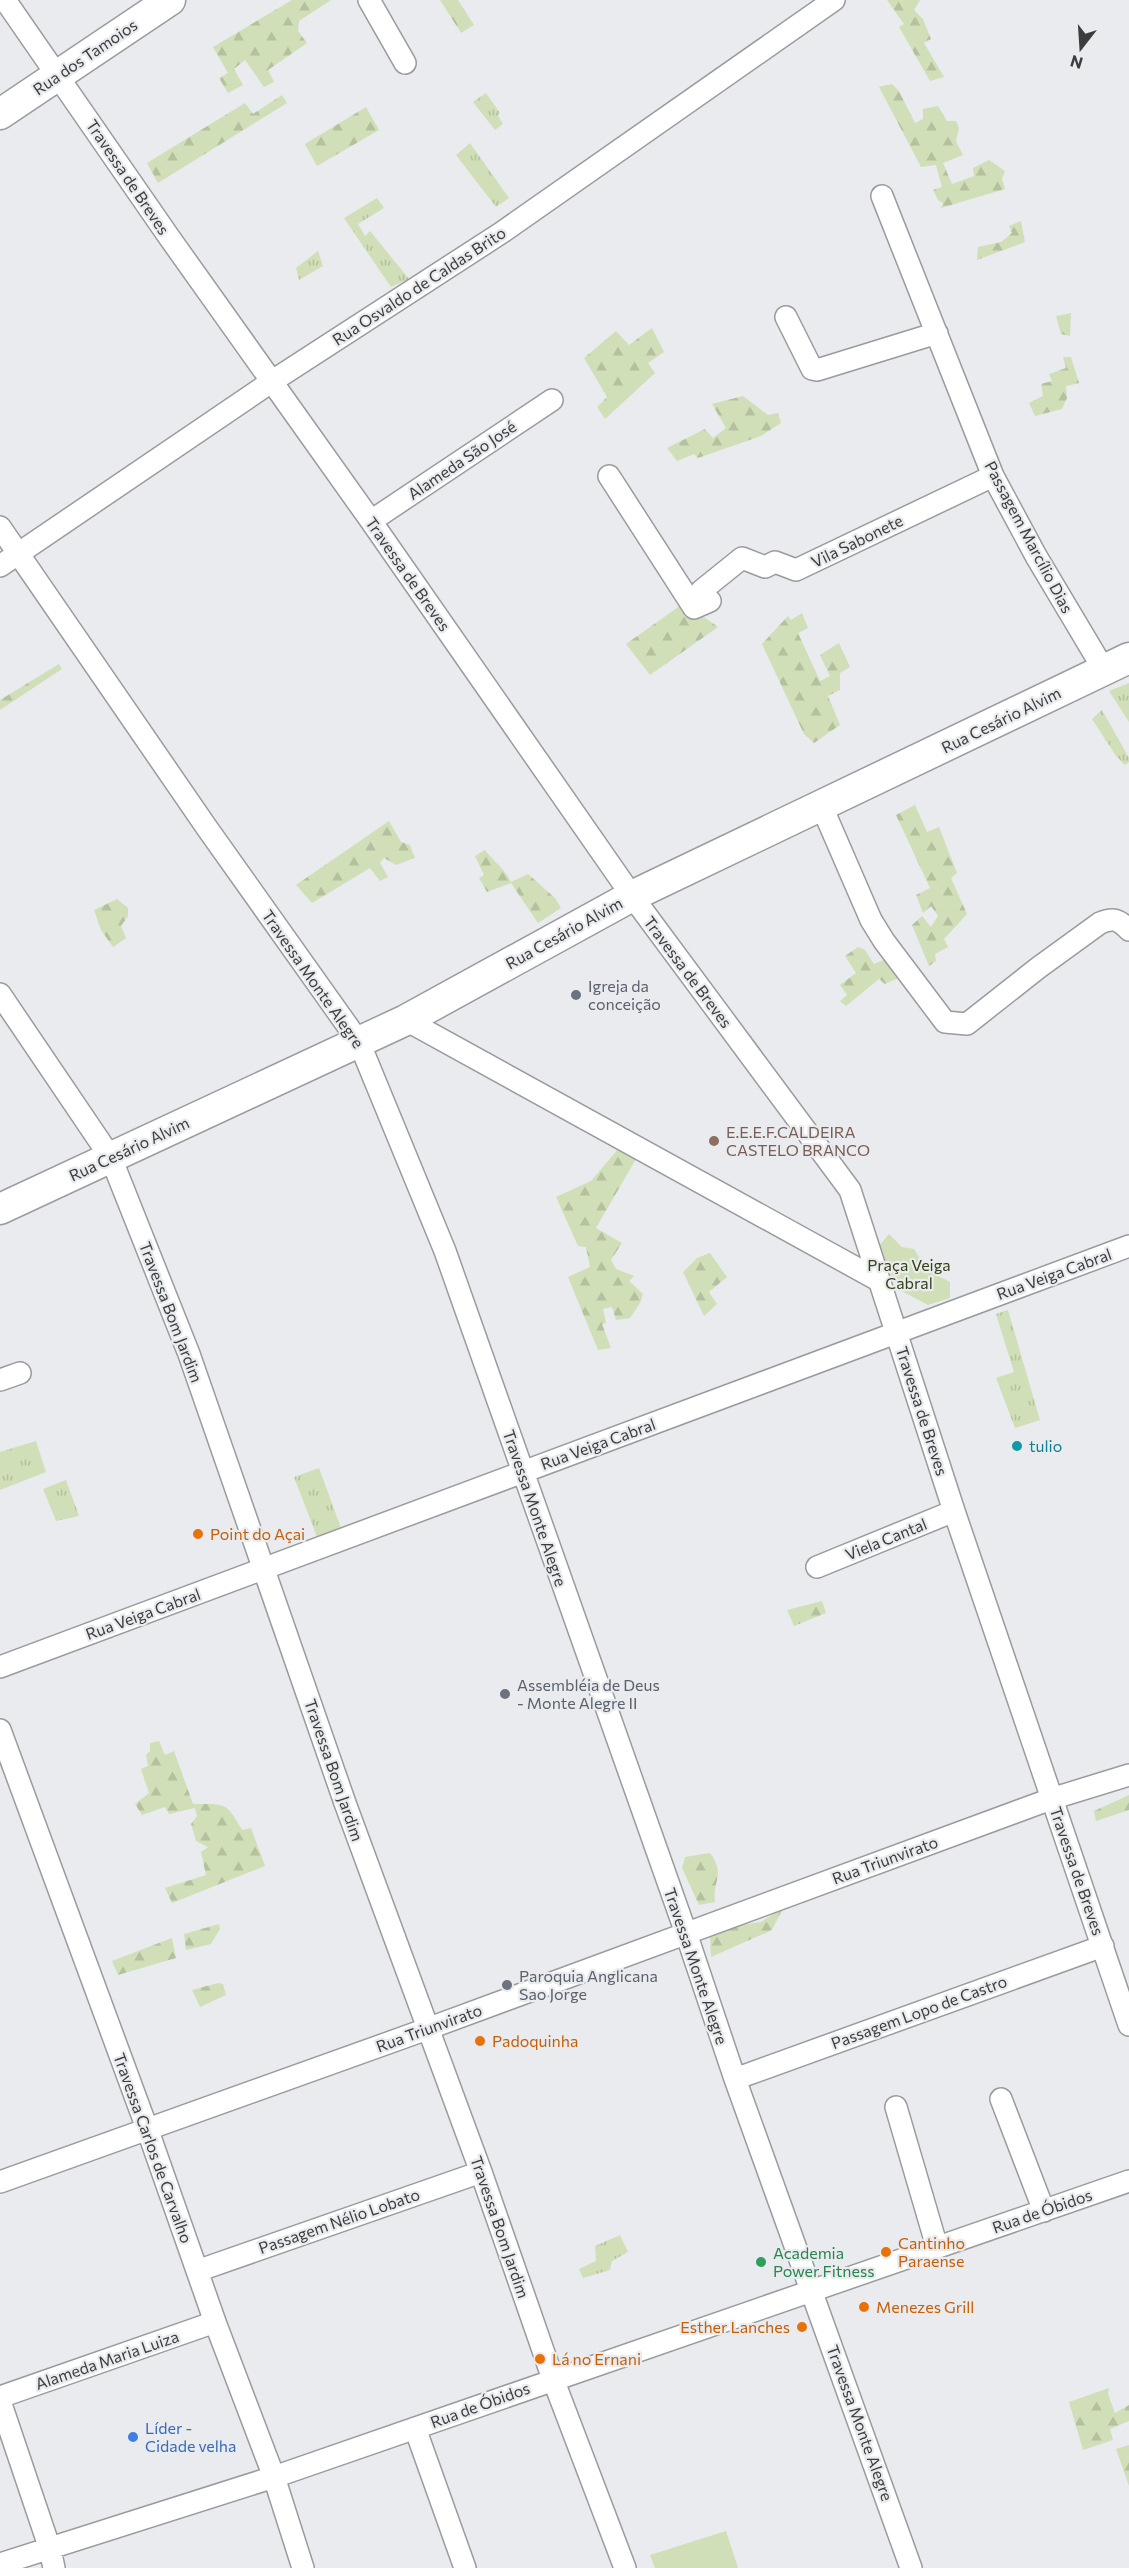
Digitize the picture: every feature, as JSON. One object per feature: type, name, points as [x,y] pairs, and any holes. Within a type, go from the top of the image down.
[{"type":"street","name":"Travessa de Breves","points":[[5,0],[632,896],[850,1190],[954,1511],[1129,2025]]},
{"type":"street","name":"Rua dos Tamoios","points":[[0,114],[170,0]]},
{"type":"street","points":[[369,0],[405,63]]},
{"type":"street","name":"Rua Osvaldo de Caldas Brito","points":[[0,566],[271,382],[501,233],[834,0]]},
{"type":"street","name":"Passagem Marcílio Dias","points":[[882,196],[993,476],[1036,556],[1117,664]]},
{"type":"street","points":[[786,317],[812,369],[817,370],[937,333]]},
{"type":"street","name":"Alameda São José","points":[[371,521],[552,400]]},
{"type":"street","name":"Vila Sabonete","points":[[609,476],[694,608],[710,601],[701,591],[742,558],[765,567],[775,562],[796,570],[993,476]]},
{"type":"street","name":"Travessa Monte Alegre","points":[[0,527],[207,828],[359,1042],[445,1251],[686,1933],[735,2079],[911,2568]]},
{"type":"street","name":"Rua Cesário Alvim","points":[[0,1209],[406,1020],[632,896],[1117,664]]},
{"type":"street","points":[[822,807],[871,920],[884,942],[945,1022],[967,1024],[1100,923],[1112,918],[1120,920],[1129,930]]},
{"type":"street","name":"Travessa Bom Jardim","points":[[0,994],[111,1158],[189,1354],[345,1803],[481,2172],[553,2379],[625,2568]]},
{"type":"street","points":[[406,1020],[878,1280]]},
{"type":"street","name":"Rua Veiga Cabral","points":[[0,1667],[1129,1246]]},
{"type":"street","name":"Viela Cantal","points":[[818,1567],[954,1511]]},
{"type":"street","name":"Travessa Carlos de Carvalho","points":[[0,1730],[148,2131],[215,2322],[274,2476],[303,2568]]},
{"type":"street","name":"Rua Triunvirato","points":[[0,2182],[148,2131],[1051,1799],[1129,1775]]},
{"type":"street","name":"Passagem Lopo de Castro","points":[[735,2079],[1103,1946]]},
{"type":"street","points":[[1001,2099],[1044,2211]]},
{"type":"street","points":[[896,2107],[937,2247]]},
{"type":"street","name":"Passagem Nélio Lobato","points":[[197,2271],[481,2172]]},
{"type":"street","name":"Rua de Óbidos","points":[[0,2564],[52,2558],[274,2476],[1129,2181]]},
{"type":"street","name":"Alameda Maria Luiza","points":[[0,2399],[215,2322]]},
{"type":"street","points":[[0,2399],[52,2558]]},
{"type":"street","points":[[415,2428],[465,2568]]},
{"type":"green space","points":[[292,0],[331,0],[299,21],[298,31],[307,43],[268,70],[274,82],[264,87],[245,60],[234,69],[243,85],[228,93],[219,78],[228,73],[213,47]]},
{"type":"green space","points":[[440,0],[458,0],[474,25],[461,33]]},
{"type":"green space","points":[[887,0],[920,0],[914,10],[923,19],[931,39],[924,43],[944,77],[930,81],[899,27],[904,24]]},
{"type":"green space","points":[[892,84],[899,91],[915,123],[923,119],[923,109],[938,106],[947,121],[956,121],[959,128],[956,141],[963,155],[943,163],[952,184],[974,176],[973,168],[989,160],[1005,171],[1002,179],[1005,189],[941,208],[943,203],[938,200],[933,190],[942,187],[936,165],[921,167],[879,87]]},
{"type":"green space","points":[[486,93],[500,113],[498,116],[503,124],[495,130],[473,102]]},
{"type":"green space","points":[[282,95],[287,103],[158,183],[147,163],[245,103],[253,114]]},
{"type":"green space","points":[[366,107],[379,130],[317,166],[305,144]]},
{"type":"green space","points":[[470,143],[509,198],[496,207],[456,155]]},
{"type":"green space","points":[[377,198],[384,208],[358,224],[365,236],[370,231],[409,279],[391,287],[344,218]]},
{"type":"green space","points":[[1021,221],[1025,242],[977,260],[978,247],[1001,242],[1012,233],[1009,226]]},
{"type":"green space","points":[[318,251],[323,266],[299,280],[296,268]]},
{"type":"green space","points":[[1071,313],[1070,336],[1061,334],[1056,316]]},
{"type":"green space","points":[[652,328],[664,352],[648,363],[655,373],[605,419],[597,407],[607,397],[584,358],[616,331],[629,345]]},
{"type":"green space","points":[[1063,357],[1071,357],[1079,383],[1066,386],[1067,398],[1062,409],[1035,416],[1029,403],[1043,396],[1041,384],[1052,381],[1049,374],[1066,368]]},
{"type":"green space","points":[[743,396],[768,415],[778,413],[781,423],[761,436],[698,458],[694,454],[677,461],[667,448],[705,429],[713,438],[726,428],[712,404]]},
{"type":"green space","points":[[684,603],[718,627],[650,675],[626,644]]},
{"type":"green space","points":[[802,613],[808,628],[798,633],[820,681],[830,676],[820,655],[839,643],[850,667],[840,673],[840,690],[828,696],[840,725],[814,743],[804,734],[762,644],[788,616],[791,620]]},
{"type":"green space","points":[[59,664],[62,669],[0,710],[0,700]]},
{"type":"green space","points":[[1129,683],[1129,722],[1109,691]]},
{"type":"green space","points":[[1102,710],[1129,758],[1129,762],[1125,765],[1116,756],[1092,719]]},
{"type":"green space","points":[[915,805],[927,832],[939,827],[957,873],[951,878],[967,914],[944,939],[948,947],[935,954],[936,961],[929,966],[912,925],[922,916],[931,927],[938,916],[931,906],[923,913],[916,895],[930,888],[896,815]]},
{"type":"green space","points":[[389,821],[401,842],[410,845],[415,858],[396,865],[384,858],[380,863],[388,877],[380,881],[370,868],[312,903],[296,885]]},
{"type":"green space","points":[[485,850],[511,882],[528,874],[555,898],[561,908],[538,923],[511,883],[487,892],[479,878],[484,875],[475,856]]},
{"type":"green space","points":[[117,899],[128,908],[128,916],[121,926],[126,938],[113,947],[101,930],[94,910]]},
{"type":"green space","points":[[858,947],[865,950],[874,964],[890,957],[900,977],[885,984],[879,979],[846,1006],[840,1001],[847,995],[840,985],[856,973],[845,956]]},
{"type":"green space","points":[[619,1148],[636,1159],[596,1228],[622,1243],[611,1260],[616,1269],[634,1276],[629,1281],[643,1294],[630,1318],[616,1320],[612,1307],[603,1309],[606,1323],[602,1324],[611,1348],[598,1350],[568,1277],[590,1267],[586,1247],[578,1246],[556,1197],[591,1181]]},
{"type":"green space","name":"Praça Veiga Cabral","points":[[889,1234],[902,1247],[914,1249],[927,1270],[950,1282],[950,1298],[928,1305],[898,1289],[878,1247]]},
{"type":"green space","points":[[710,1253],[727,1277],[709,1292],[717,1304],[704,1316],[683,1272],[697,1258]]},
{"type":"green space","points":[[1008,1310],[1040,1420],[1015,1428],[996,1378],[1014,1372],[996,1314]]},
{"type":"green space","points":[[36,1441],[46,1472],[0,1490],[0,1452]]},
{"type":"green space","points":[[319,1468],[341,1528],[317,1537],[294,1477]]},
{"type":"green space","points":[[66,1480],[79,1516],[56,1521],[43,1489]]},
{"type":"green space","points":[[822,1601],[826,1613],[794,1626],[787,1610]]},
{"type":"green space","points":[[159,1741],[165,1755],[174,1751],[193,1804],[223,1806],[232,1814],[242,1830],[251,1828],[265,1866],[172,1903],[165,1888],[206,1875],[201,1852],[208,1847],[196,1841],[191,1824],[197,1816],[195,1808],[169,1814],[165,1807],[142,1815],[135,1804],[149,1793],[141,1769],[148,1766],[146,1755],[150,1751],[150,1743]]},
{"type":"green space","points":[[1129,1795],[1129,1810],[1096,1821],[1094,1811]]},
{"type":"green space","points":[[710,1853],[718,1873],[715,1902],[699,1905],[682,1868],[685,1857]]},
{"type":"green space","points":[[783,1908],[772,1930],[711,1957],[710,1936],[734,1926],[761,1922]]},
{"type":"green space","points":[[219,1924],[220,1929],[211,1944],[186,1950],[184,1934]]},
{"type":"green space","points":[[172,1938],[176,1958],[118,1975],[112,1961]]},
{"type":"green space","points":[[218,1983],[223,1984],[226,1995],[200,2007],[192,1990]]},
{"type":"green space","points":[[620,2235],[628,2252],[612,2261],[610,2270],[583,2278],[579,2269],[596,2261],[595,2246]]},
{"type":"green space","points":[[1109,2388],[1108,2394],[1115,2413],[1129,2405],[1129,2421],[1110,2429],[1113,2440],[1083,2450],[1069,2402]]},
{"type":"green space","points":[[1129,2445],[1129,2486],[1116,2449]]},
{"type":"green space","points":[[726,2531],[738,2568],[655,2568],[650,2555]]},
{"type":"place","name":"Igreja da conceição","points":[[576,995]]},
{"type":"place","name":"E.E.E.F.CALDEIRA CASTELO BRANCO","points":[[714,1141]]},
{"type":"place","name":"tulio","points":[[1017,1446]]},
{"type":"place","name":"Point do Açai","points":[[198,1534]]},
{"type":"place","name":"Assembléia de Deus - Monte Alegre II","points":[[505,1694]]},
{"type":"place","name":"Paroquia Anglicana Sao Jorge","points":[[507,1985]]},
{"type":"place","name":"Padoquinha","points":[[480,2041]]},
{"type":"place","name":"Cantinho Paraense","points":[[886,2252]]},
{"type":"place","name":"Academia Power Fitness","points":[[761,2262]]},
{"type":"place","name":"Menezes Grill","points":[[864,2307]]},
{"type":"place","name":"Esther Lanches","points":[[802,2327]]},
{"type":"place","name":"Lá no Ernani","points":[[540,2359]]},
{"type":"place","name":"Líder - Cidade velha","points":[[133,2437]]}]
